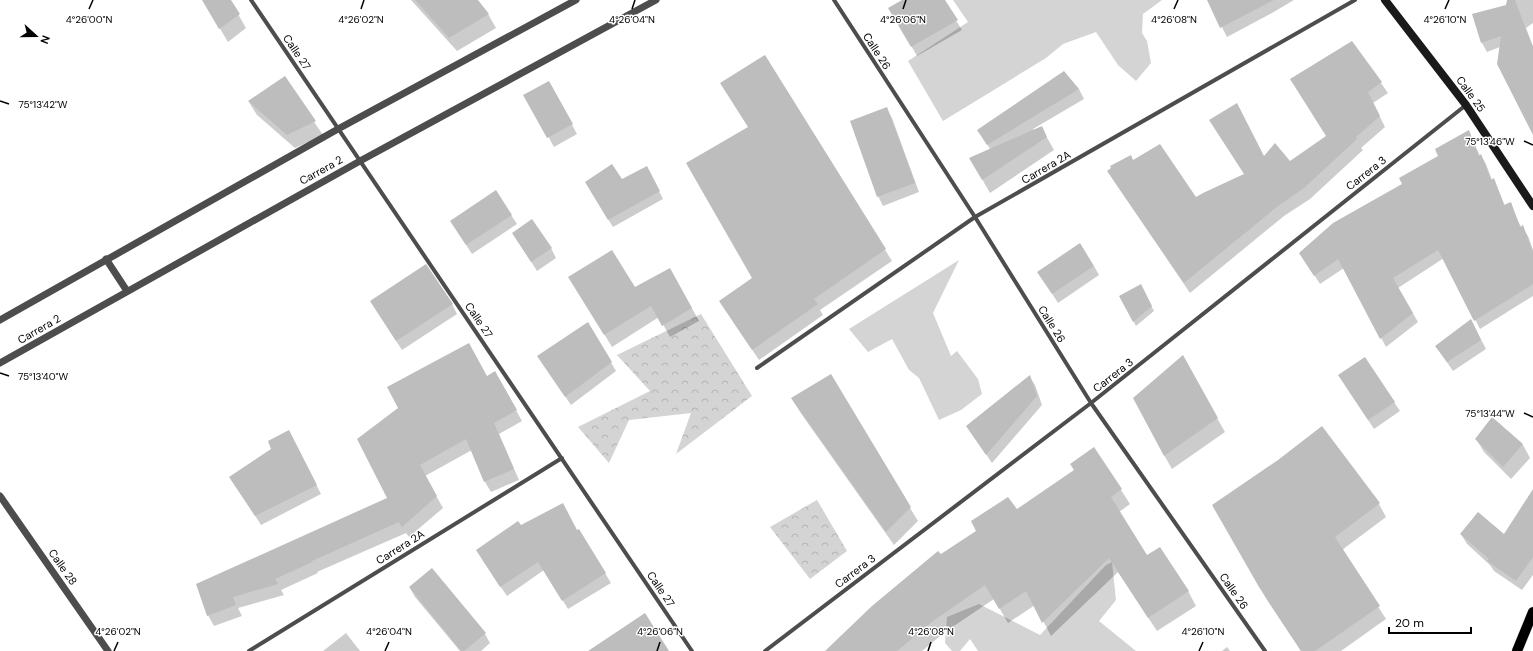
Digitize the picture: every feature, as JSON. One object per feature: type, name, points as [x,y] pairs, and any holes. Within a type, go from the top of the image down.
[{"type":"main road","name":"Calle 25","points":[[1385,0],[1466,105],[1533,206]]},
{"type":"main road","points":[[1517,651],[1533,612]]},
{"type":"street","name":"Calle 27","points":[[251,0],[692,651]]},
{"type":"street","points":[[0,320],[338,129],[576,0]]},
{"type":"street","name":"Carrera 2","points":[[0,363],[360,161],[656,0]]},
{"type":"street","name":"Calle 26","points":[[834,0],[976,217],[1091,403],[1264,651]]},
{"type":"street","name":"Carrera 2A","points":[[757,368],[976,217],[1355,0]]},
{"type":"street","name":"Carrera 3","points":[[765,651],[1091,403],[1466,105]]},
{"type":"street","points":[[106,259],[127,291]]},
{"type":"street","name":"Carrera 2A","points":[[249,651],[562,458]]},
{"type":"street","name":"Calle 28","points":[[0,496],[108,651]]},
{"type":"green space","points":[[953,0],[1162,0],[1143,14],[1142,33],[1147,41],[1151,63],[1136,81],[1118,65],[1096,32],[1063,44],[1046,58],[943,121],[908,61],[968,22]]},
{"type":"green space","points":[[959,260],[933,313],[951,356],[957,351],[978,379],[982,394],[961,410],[939,420],[919,378],[909,370],[892,339],[868,352],[849,329]]},
{"type":"green space","points":[[701,314],[752,396],[676,454],[691,413],[629,420],[609,463],[578,427],[650,391],[617,355]]},
{"type":"green space","points":[[817,500],[847,551],[810,579],[770,527]]},
{"type":"green space","points":[[1112,562],[1116,600],[1099,621],[1136,651],[978,651],[970,639],[960,651],[952,651],[945,643],[947,617],[979,604],[1040,635],[1106,565]]},
{"type":"building","points":[[202,0],[231,0],[240,14],[219,29]]},
{"type":"building","points":[[415,0],[478,0],[489,14],[449,38]]},
{"type":"building","points":[[902,0],[945,0],[958,20],[911,47],[888,8]]},
{"type":"building","points":[[1207,0],[1274,0],[1220,28]]},
{"type":"building","points":[[1507,0],[1515,0],[1533,48],[1533,135],[1497,64],[1501,36],[1481,43],[1472,14],[1506,5]]},
{"type":"building","points":[[1352,41],[1382,82],[1368,92],[1380,116],[1356,137],[1357,139],[1304,188],[1278,206],[1184,283],[1107,171],[1111,168],[1110,166],[1131,155],[1133,160],[1160,144],[1196,197],[1244,174],[1209,120],[1237,103],[1264,156],[1275,143],[1290,161],[1326,136],[1290,79]]},
{"type":"building","points":[[765,55],[886,249],[814,299],[818,304],[752,350],[719,301],[752,278],[686,163],[748,127],[720,83]]},
{"type":"building","points":[[1064,71],[1079,89],[987,145],[977,130]]},
{"type":"building","points":[[285,76],[316,121],[287,135],[248,101]]},
{"type":"building","points":[[549,81],[573,124],[547,138],[523,95]]},
{"type":"building","points":[[887,107],[915,183],[877,197],[850,121]]},
{"type":"building","points":[[1042,126],[1047,137],[982,180],[969,158]]},
{"type":"building","points":[[1469,130],[1479,156],[1481,154],[1491,180],[1494,178],[1504,205],[1511,202],[1520,227],[1523,225],[1533,252],[1533,284],[1474,321],[1438,250],[1393,278],[1413,313],[1380,339],[1338,259],[1314,276],[1299,253],[1333,223],[1402,184],[1399,178],[1438,156],[1435,149]]},
{"type":"building","points":[[612,164],[622,179],[647,166],[660,191],[608,220],[585,182]]},
{"type":"building","points":[[496,190],[512,215],[466,245],[450,221]]},
{"type":"building","points":[[532,219],[552,248],[531,262],[512,233]]},
{"type":"building","points":[[1080,243],[1094,266],[1052,294],[1037,272]]},
{"type":"building","points":[[612,250],[635,287],[670,268],[692,308],[662,326],[651,306],[604,335],[568,277]]},
{"type":"building","points":[[426,264],[453,304],[396,341],[370,301]]},
{"type":"building","points":[[1141,284],[1152,306],[1133,322],[1119,296]]},
{"type":"building","points":[[1471,319],[1481,340],[1447,362],[1435,346]]},
{"type":"building","points":[[588,322],[612,362],[565,397],[537,356]]},
{"type":"building","points":[[469,343],[487,376],[495,371],[517,410],[494,423],[514,469],[484,482],[466,439],[420,465],[437,496],[402,527],[399,522],[275,579],[278,584],[233,597],[236,605],[207,616],[196,584],[387,498],[357,439],[398,408],[387,387]]},
{"type":"building","points":[[1183,355],[1218,418],[1164,456],[1133,398]]},
{"type":"building","points":[[1365,357],[1395,402],[1368,420],[1338,375]]},
{"type":"building","points":[[831,374],[911,507],[886,532],[791,398]]},
{"type":"building","points":[[1030,375],[1037,396],[986,455],[966,426]]},
{"type":"building","points":[[1492,417],[1523,444],[1503,467],[1475,439]]},
{"type":"building","points":[[1322,426],[1380,503],[1335,537],[1380,606],[1315,651],[1301,651],[1259,587],[1212,505],[1278,460]]},
{"type":"building","points":[[289,430],[317,485],[255,516],[229,477],[271,449],[268,441]]},
{"type":"building","points":[[1094,447],[1122,489],[1111,497],[1147,555],[1160,547],[1189,591],[1148,618],[1109,558],[1042,623],[1026,591],[999,609],[985,585],[933,621],[897,651],[825,651],[872,606],[938,551],[941,554],[976,531],[971,521],[1008,497],[1017,509],[1074,470],[1070,464]]},
{"type":"building","points":[[1533,489],[1533,557],[1516,581],[1487,561],[1489,559],[1460,534],[1478,512],[1504,534]]},
{"type":"building","points":[[563,503],[577,530],[579,529],[606,573],[562,601],[538,562],[500,587],[476,550],[518,521],[521,525]]},
{"type":"building","points":[[432,568],[486,633],[464,651],[461,651],[409,587]]},
{"type":"building","points":[[645,613],[669,651],[588,651]]}]
